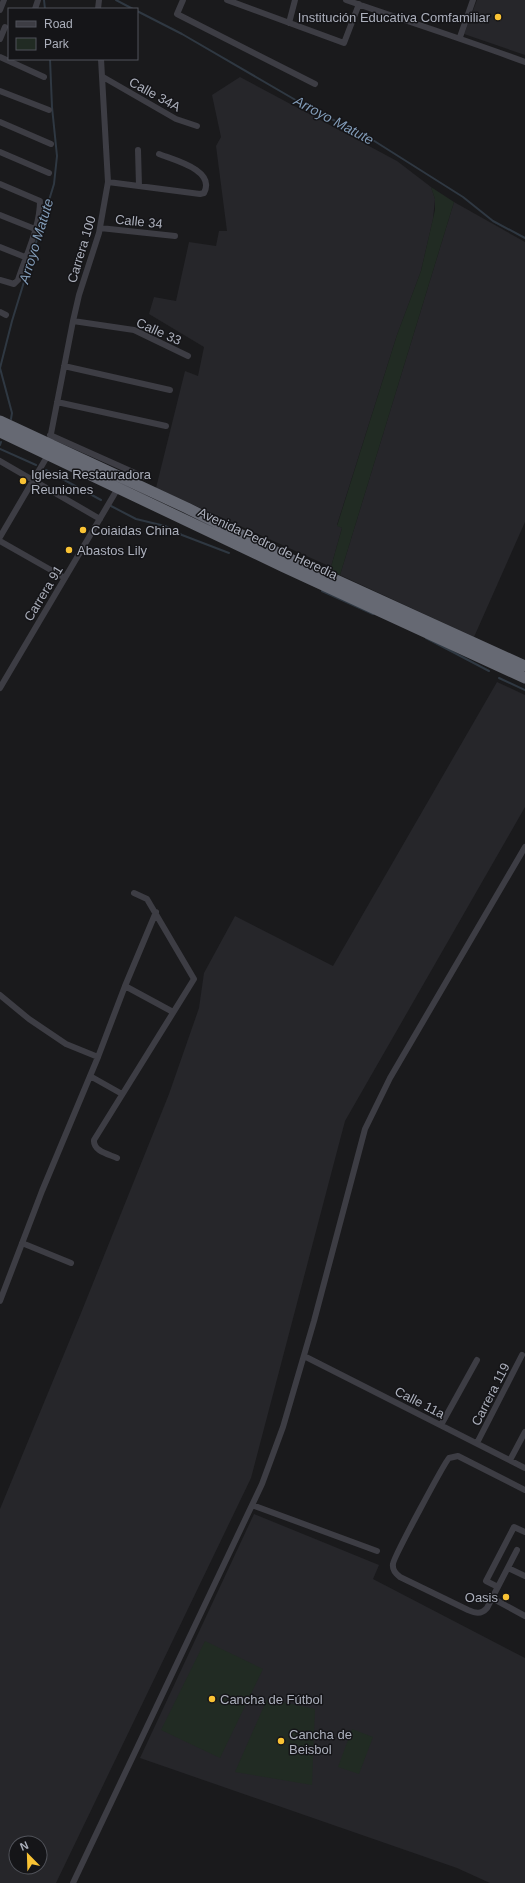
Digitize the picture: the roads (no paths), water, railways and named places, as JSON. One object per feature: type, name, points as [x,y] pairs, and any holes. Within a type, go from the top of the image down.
[{"type":"highway","name":"Avenida Pedro de Heredia","points":[[0,421],[187,508],[290,558],[525,666]]},
{"type":"highway","name":"Avenida Pedro de Heredia","points":[[0,432],[49,444],[118,488],[525,678]]},
{"type":"street","points":[[0,10],[4,0]]},
{"type":"street","points":[[183,0],[177,14],[315,84]]},
{"type":"street","points":[[227,0],[344,43],[359,4]]},
{"type":"street","points":[[289,23],[295,0]]},
{"type":"street","points":[[346,0],[426,28],[460,37],[525,62]]},
{"type":"street","points":[[460,37],[473,0]]},
{"type":"street","points":[[0,39],[5,27]]},
{"type":"street","points":[[0,57],[44,77]]},
{"type":"street","name":"Carrera 100","points":[[0,537],[33,480],[49,444],[79,295],[100,228],[108,182],[101,60]]},
{"type":"street","name":"Calle 34A","points":[[103,77],[176,119],[197,126]]},
{"type":"street","points":[[0,91],[49,110]]},
{"type":"street","points":[[0,122],[51,144]]},
{"type":"street","points":[[138,150],[139,186]]},
{"type":"street","points":[[0,152],[49,173]]},
{"type":"street","points":[[108,182],[200,194],[204,192],[207,188],[206,181],[200,173],[191,166],[159,154]]},
{"type":"street","points":[[0,184],[40,201],[35,229],[18,280],[14,284],[0,280]]},
{"type":"street","points":[[0,215],[35,229]]},
{"type":"street","name":"Calle 34","points":[[100,228],[175,236]]},
{"type":"street","points":[[0,247],[25,257]]},
{"type":"street","points":[[0,312],[6,315]]},
{"type":"street","name":"Calle 33","points":[[73,321],[134,330],[188,356]]},
{"type":"street","points":[[64,366],[170,390]]},
{"type":"street","points":[[57,402],[166,426]]},
{"type":"street","points":[[49,444],[144,477]]},
{"type":"street","points":[[0,461],[100,519]]},
{"type":"street","name":"Carrera 91","points":[[0,688],[118,488]]},
{"type":"street","points":[[0,541],[65,578]]},
{"type":"street","points":[[73,1883],[192,1628],[252,1505],[283,1427],[304,1356],[365,1129],[390,1078],[525,846]]},
{"type":"street","points":[[117,1158],[96,1148],[94,1140],[194,979],[147,899],[134,893]]},
{"type":"street","points":[[0,1301],[42,1190],[98,1057],[125,986],[156,912]]},
{"type":"street","points":[[125,986],[173,1012]]},
{"type":"street","points":[[0,995],[66,1044],[98,1057]]},
{"type":"street","points":[[90,1076],[122,1094]]},
{"type":"street","points":[[22,1243],[71,1263]]},
{"type":"street","name":"Carrera 119","points":[[477,1443],[522,1355]]},
{"type":"street","name":"Calle 11a","points":[[304,1356],[525,1468]]},
{"type":"street","points":[[441,1425],[477,1360]]},
{"type":"street","points":[[510,1460],[525,1432]]},
{"type":"street","points":[[517,1550],[492,1598],[483,1612],[478,1613],[468,1610],[400,1577],[396,1574],[393,1563],[449,1458],[458,1456],[525,1490]]},
{"type":"street","points":[[252,1505],[376,1551]]},
{"type":"street","points":[[498,1587],[486,1581],[514,1527],[525,1532]]},
{"type":"street","points":[[508,1568],[525,1576]]},
{"type":"street","points":[[492,1598],[525,1616]]},
{"type":"waterway","name":"Arroyo Matute","points":[[44,0],[45,8]]},
{"type":"waterway","name":"Arroyo Matute","points":[[116,0],[131,8]]},
{"type":"waterway","name":"Arroyo Matute","points":[[138,12],[182,34],[311,109],[368,137],[463,197],[493,221],[525,238]]},
{"type":"waterway","name":"Arroyo Matute","points":[[11,419],[12,413],[0,368],[12,321],[54,184],[57,156],[52,107],[50,60]]},
{"type":"waterway","points":[[0,449],[36,465]]},
{"type":"waterway","points":[[46,470],[101,500]]},
{"type":"waterway","points":[[111,506],[136,519],[165,526],[182,535],[229,553]]},
{"type":"waterway","points":[[322,591],[373,614]]},
{"type":"waterway","points":[[426,638],[489,671]]},
{"type":"waterway","points":[[499,678],[525,690]]},
{"type":"place","name":"Institución Educativa Comfamiliar","points":[[498,17]]},
{"type":"place","name":"Iglesia Restauradora Reuniones","points":[[23,481]]},
{"type":"place","name":"Coiaidas China","points":[[83,530]]},
{"type":"place","name":"Abastos Lily","points":[[69,550]]},
{"type":"place","name":"Oasis","points":[[506,1597]]},
{"type":"place","name":"Cancha de Fútbol","points":[[212,1699]]},
{"type":"place","name":"Cancha de Beisbol","points":[[281,1741]]}]
